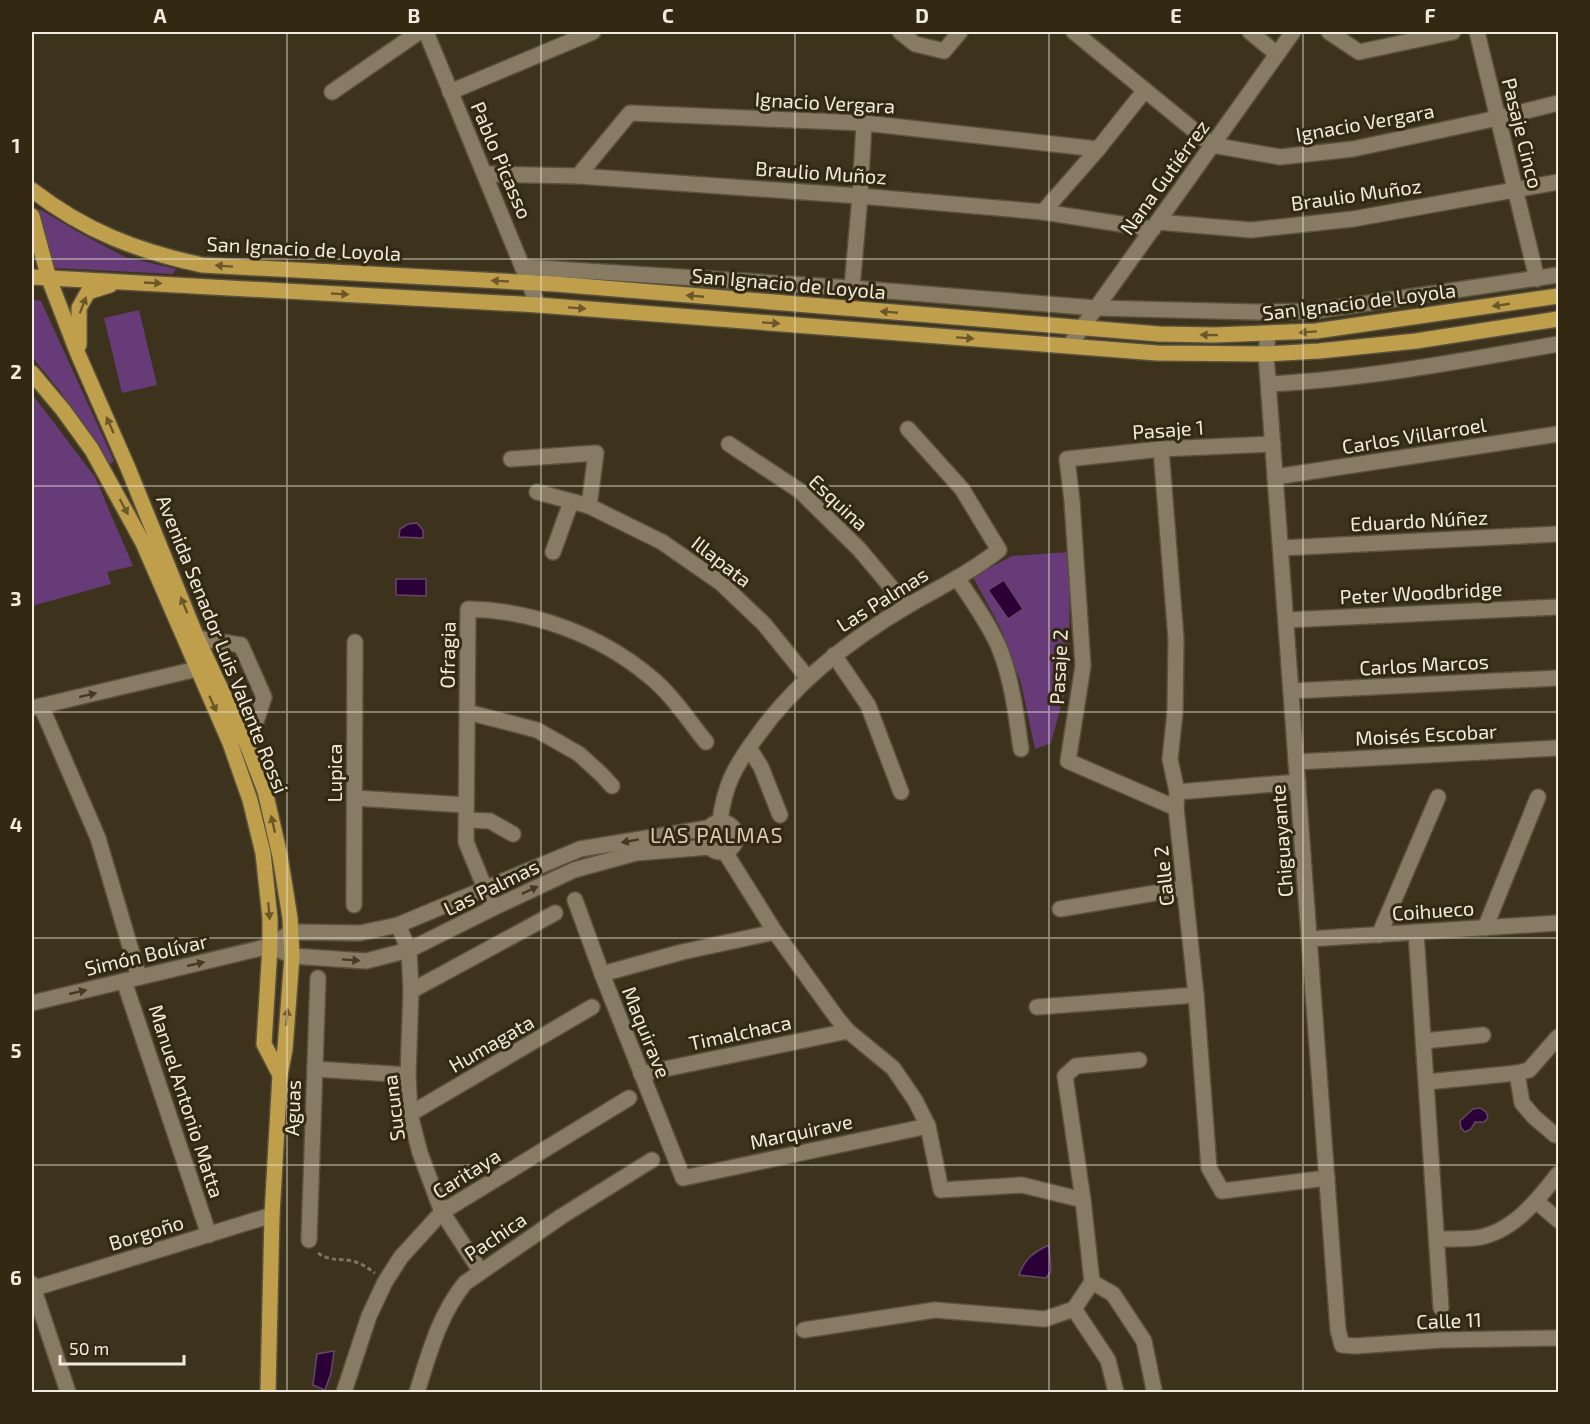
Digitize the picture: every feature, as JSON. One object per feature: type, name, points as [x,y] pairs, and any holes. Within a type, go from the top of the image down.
[{"type":"main road","name":"San Ignacio de Loyola","points":[[32,189],[82,224],[116,240],[161,256],[202,264],[530,282],[1081,329],[1159,334],[1316,332],[1558,296]]},
{"type":"main road","name":"Avenida Senador Luis Valente Rossi","points":[[32,216],[49,279],[78,354],[128,468],[197,638],[248,747],[265,791],[280,856],[291,932],[292,956],[285,1050],[280,1075],[272,1215],[268,1392]]},
{"type":"main road","name":"San Ignacio de Loyola","points":[[32,277],[538,305],[1157,353],[1266,354],[1319,351],[1416,341],[1558,319]]},
{"type":"main road","points":[[78,354],[79,308],[88,292],[121,281]]},
{"type":"main road","name":"Avenida Senador Luis Valente Rossi","points":[[32,373],[92,450],[143,543],[230,743],[250,800],[263,853],[270,918],[264,1044],[280,1075]]},
{"type":"street","points":[[332,92],[419,32]]},
{"type":"street","name":"Pablo Picasso","points":[[426,32],[538,305]]},
{"type":"street","points":[[450,92],[593,32]]},
{"type":"street","points":[[900,32],[915,44],[944,51],[960,32]]},
{"type":"street","name":"Ignacio Vergara","points":[[1074,32],[1212,145],[1280,157],[1353,149],[1558,103]]},
{"type":"street","points":[[1250,32],[1277,54]]},
{"type":"street","name":"Nana Gutiérrez","points":[[1069,346],[1293,32]]},
{"type":"street","points":[[1329,32],[1359,52],[1453,32]]},
{"type":"street","name":"Pasaje Cinco","points":[[1477,32],[1537,279]]},
{"type":"street","points":[[1044,212],[1145,90]]},
{"type":"street","name":"Ignacio Vergara","points":[[578,176],[630,113],[864,123],[1098,149]]},
{"type":"street","points":[[852,288],[864,123]]},
{"type":"street","name":"Braulio Muñoz","points":[[485,174],[578,176],[860,196],[1044,212],[1155,225],[1251,230],[1353,219],[1558,182]]},
{"type":"street","name":"San Ignacio de Loyola","points":[[524,267],[852,288],[1096,308],[1257,312],[1314,311],[1558,275]]},
{"type":"street","name":"Chiguayante","points":[[1268,334],[1266,354],[1275,477],[1338,1330],[1342,1345]]},
{"type":"street","points":[[1269,384],[1323,381],[1431,367],[1558,344]]},
{"type":"street","name":"Las Palmas","points":[[724,852],[716,852],[709,847],[705,838],[714,825],[732,775],[773,713],[807,678],[834,655],[907,606],[980,564],[999,550],[962,489],[908,429]]},
{"type":"street","name":"Carlos Villarroel","points":[[1275,477],[1558,434]]},
{"type":"street","name":"Esquina","points":[[729,444],[800,491],[859,549],[907,606]]},
{"type":"street","name":"Pasaje 1","points":[[1067,459],[1161,449],[1273,444]]},
{"type":"street","name":"Calle 2","points":[[1161,449],[1176,639],[1170,759],[1177,792],[1176,808],[1196,995],[1209,1168],[1222,1191],[1327,1178]]},
{"type":"street","points":[[511,459],[596,453],[589,506]]},
{"type":"street","name":"Pasaje 2","points":[[1067,459],[1077,558],[1083,666],[1068,761],[1176,808]]},
{"type":"street","name":"Illapata","points":[[537,492],[589,506],[662,542],[721,583],[764,624],[807,678]]},
{"type":"street","points":[[553,552],[571,502]]},
{"type":"street","name":"Eduardo Núñez","points":[[1281,548],[1558,534]]},
{"type":"street","points":[[957,578],[982,615],[998,646],[1012,693],[1021,749]]},
{"type":"street","name":"Peter Woodbridge","points":[[1286,620],[1558,607]]},
{"type":"street","name":"Ofragia","points":[[493,908],[483,889],[466,842],[468,609],[493,609],[520,613],[569,630],[623,657],[651,677],[674,701],[706,742]]},
{"type":"street","points":[[197,638],[241,645],[264,697],[248,747]]},
{"type":"street","name":"Lupica","points":[[354,904],[355,642]]},
{"type":"street","points":[[834,655],[868,705],[900,792]]},
{"type":"street","points":[[36,707],[197,669]]},
{"type":"street","name":"Carlos Marcos","points":[[1291,691],[1558,678]]},
{"type":"street","name":"Manuel Antonio Matta","points":[[36,707],[98,838],[132,979],[209,1235]]},
{"type":"street","points":[[467,712],[537,730],[579,754],[612,786]]},
{"type":"street","points":[[749,748],[762,767],[780,815]]},
{"type":"street","name":"Moisés Escobar","points":[[1296,762],[1558,748]]},
{"type":"street","points":[[1177,792],[1298,782]]},
{"type":"street","points":[[1379,935],[1438,797]]},
{"type":"street","points":[[1485,928],[1538,797]]},
{"type":"street","points":[[356,798],[466,812],[490,821],[513,834]]},
{"type":"street","points":[[714,825],[730,825],[736,835],[734,846],[724,852],[811,984],[848,1031],[893,1068],[915,1100],[928,1126],[941,1190],[1022,1185],[1083,1200]]},
{"type":"street","name":"Las Palmas","points":[[291,932],[360,933],[398,925],[580,849],[714,825]]},
{"type":"street","name":"Las Palmas","points":[[292,956],[366,961],[409,950],[574,870],[636,853],[709,847]]},
{"type":"street","points":[[1060,909],[1185,888]]},
{"type":"street","name":"Maquirave","points":[[575,900],[683,1178]]},
{"type":"street","points":[[411,991],[555,913]]},
{"type":"street","name":"Coihueco","points":[[1309,939],[1558,923]]},
{"type":"street","name":"Sucuna","points":[[398,925],[409,950],[410,1114],[420,1153],[442,1212],[481,1272]]},
{"type":"street","name":"Simón Bolívar","points":[[32,1003],[270,946],[291,932]]},
{"type":"street","points":[[602,974],[682,952],[776,932]]},
{"type":"street","points":[[1416,932],[1441,1308]]},
{"type":"street","points":[[270,946],[292,956]]},
{"type":"street","name":"Aguas","points":[[309,1240],[318,978]]},
{"type":"street","points":[[1037,1007],[1196,995]]},
{"type":"street","name":"Humagata","points":[[410,1114],[592,1007]]},
{"type":"street","name":"Timalchaca","points":[[641,1074],[848,1031]]},
{"type":"street","points":[[1424,1041],[1483,1035]]},
{"type":"street","points":[[1427,1082],[1529,1070],[1558,1037]]},
{"type":"street","points":[[804,1330],[935,1310],[1045,1319],[1074,1309],[1092,1282],[1065,1076],[1076,1066],[1139,1060]]},
{"type":"street","points":[[315,1069],[408,1075]]},
{"type":"street","points":[[1517,1073],[1522,1103],[1555,1135]]},
{"type":"street","name":"Caritaya","points":[[344,1392],[369,1316],[385,1282],[401,1257],[442,1212],[629,1098]]},
{"type":"street","name":"Marquirave","points":[[683,1178],[928,1126]]},
{"type":"street","name":"Pachica","points":[[417,1392],[428,1352],[453,1297],[465,1283],[562,1216],[652,1161]]},
{"type":"street","points":[[1438,1239],[1477,1238],[1501,1230],[1536,1201],[1558,1174]]},
{"type":"street","points":[[1536,1201],[1558,1220]]},
{"type":"street","name":"Borgoño","points":[[32,1287],[272,1215]]},
{"type":"street","points":[[1092,1282],[1113,1294],[1144,1341],[1154,1390]]},
{"type":"street","points":[[32,1287],[68,1392]]},
{"type":"street","points":[[1074,1309],[1108,1360],[1116,1392]]},
{"type":"street","name":"Calle 11","points":[[1342,1345],[1558,1338]]},
{"type":"path","points":[[309,1240],[319,1254],[330,1260],[351,1261],[367,1267],[385,1282]]},
{"type":"shaded area","points":[[37,210],[41,210],[125,257],[176,269],[173,274],[55,268]]},
{"type":"shaded area","points":[[32,299],[41,301],[114,461],[110,464],[60,391],[32,357]]},
{"type":"shaded area","points":[[139,310],[157,385],[122,393],[104,318]]},
{"type":"shaded area","points":[[32,394],[95,477],[133,566],[107,572],[111,584],[32,606]]},
{"type":"shaded area","points":[[417,523],[423,530],[423,538],[399,537],[400,529],[408,524]]},
{"type":"shaded area","points":[[1070,552],[1069,676],[1051,743],[1035,749],[1021,683],[1001,629],[973,577],[1012,556]]},
{"type":"shaded area","points":[[396,579],[426,579],[426,596],[396,595]]},
{"type":"shaded area","points":[[1004,580],[1023,609],[1008,619],[988,590]]},
{"type":"shaded area","points":[[1480,1108],[1486,1112],[1488,1118],[1484,1122],[1475,1122],[1471,1129],[1465,1132],[1461,1128],[1460,1121],[1473,1109]]},
{"type":"shaded area","points":[[1049,1245],[1051,1271],[1046,1278],[1019,1275],[1031,1256]]},
{"type":"shaded area","points":[[334,1351],[331,1373],[325,1390],[313,1385],[317,1354]]},
{"type":"district","name":"LAS PALMAS","points":[[717,834]]}]
